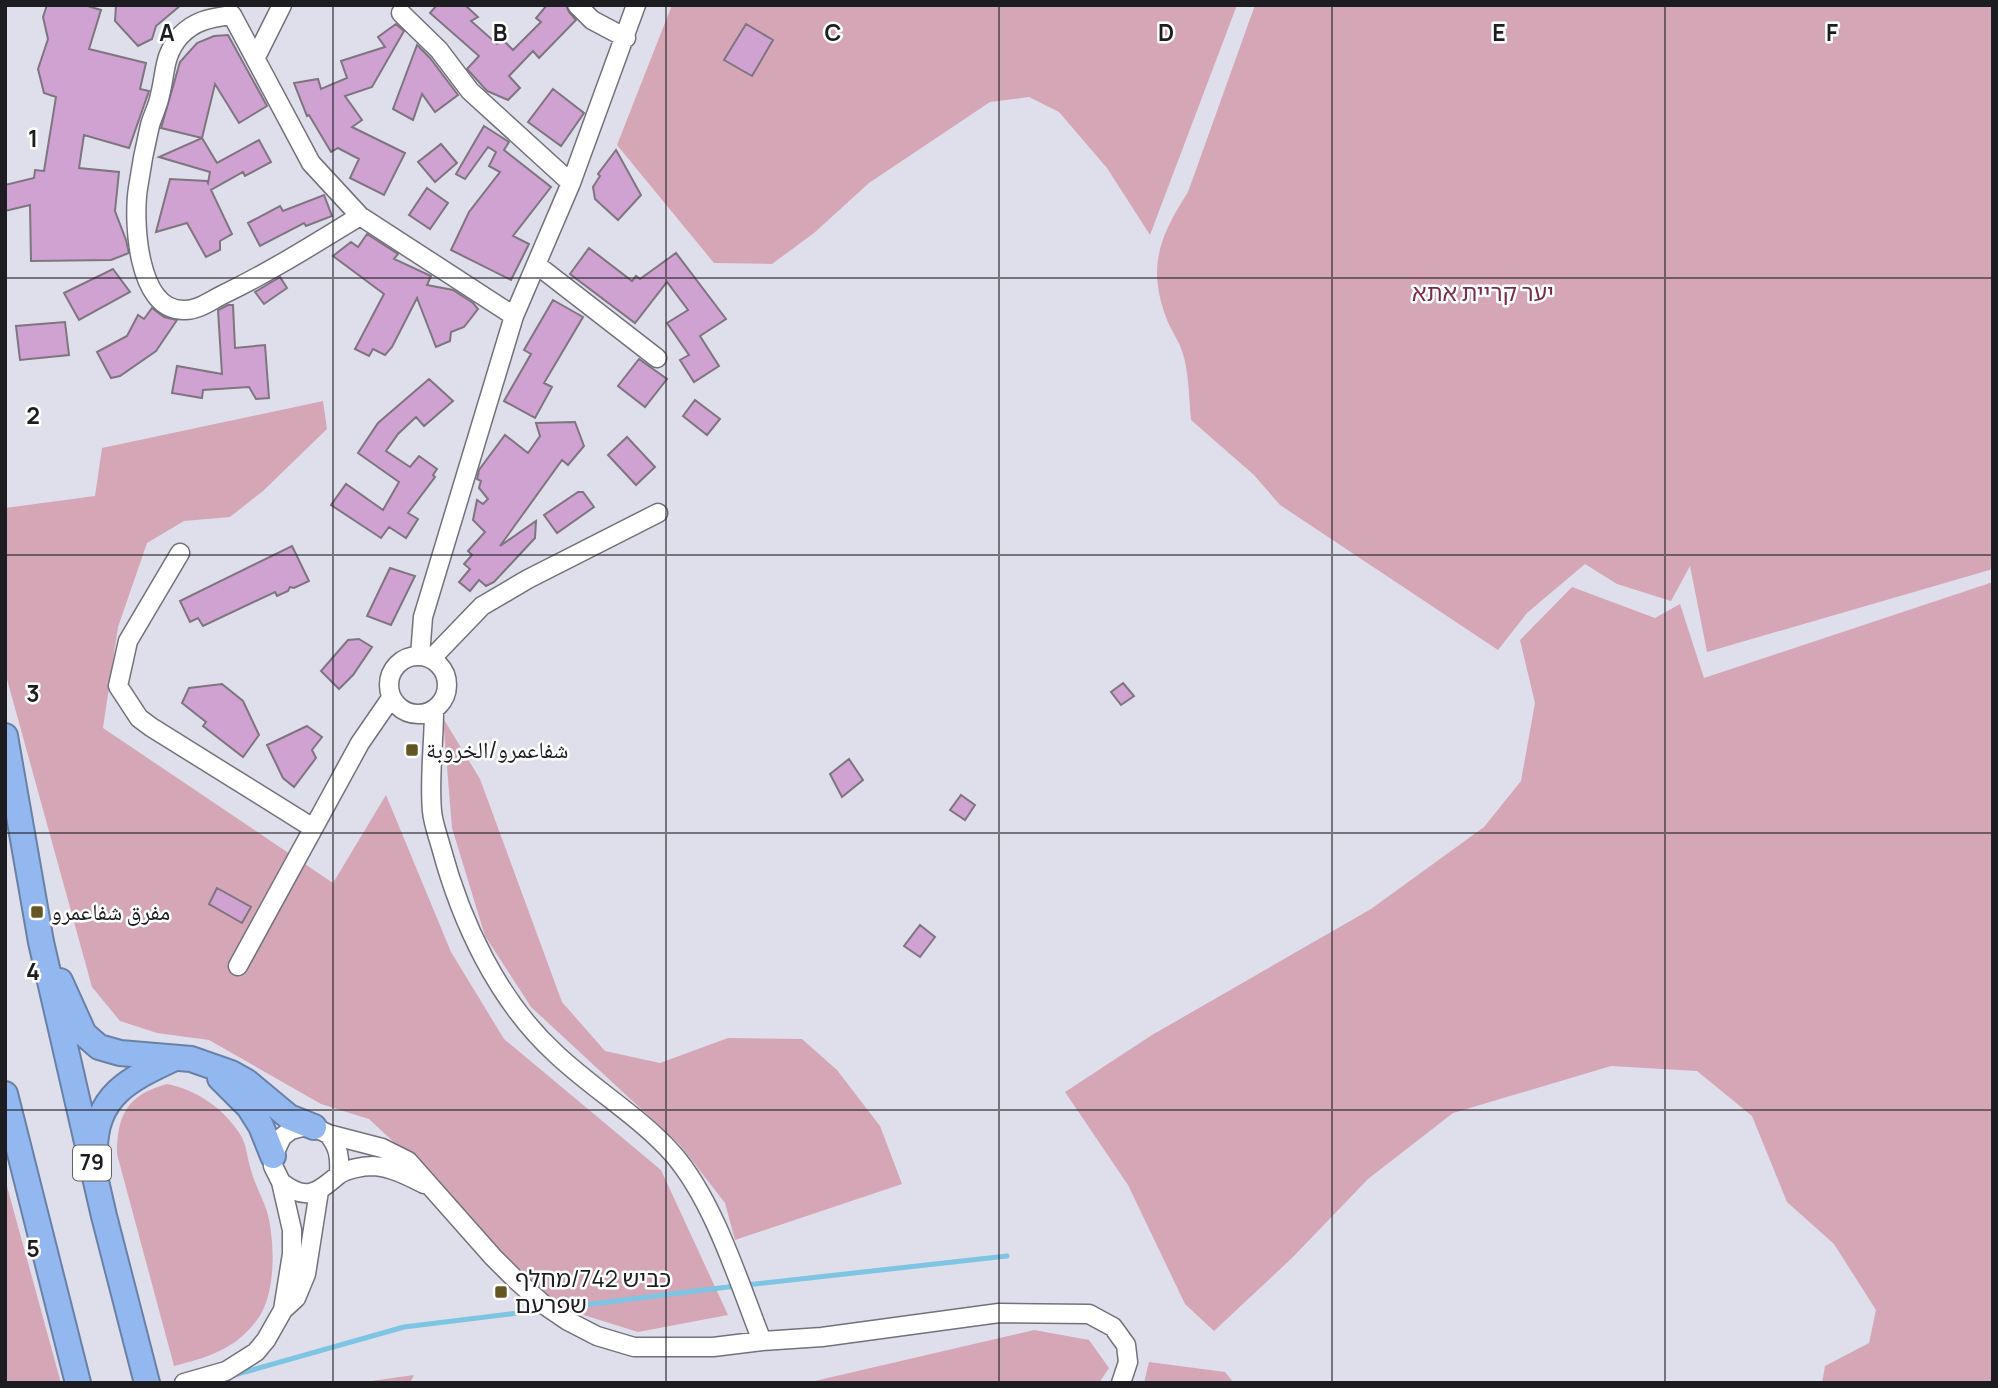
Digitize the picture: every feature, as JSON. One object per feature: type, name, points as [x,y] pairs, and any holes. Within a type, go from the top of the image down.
[{"type":"highway","name":"79","points":[[5,736],[41,943],[104,1216],[147,1383]]},
{"type":"highway","points":[[41,943],[84,1034],[99,1047],[120,1054],[191,1059],[231,1073],[247,1082],[280,1111],[321,1131]]},
{"type":"highway","points":[[104,1216],[94,1158],[95,1133],[99,1119],[106,1105],[124,1085],[176,1058]]},
{"type":"highway","points":[[214,1068],[223,1082],[250,1107],[273,1156]]},
{"type":"highway","points":[[5,1094],[78,1383]]},
{"type":"highway","points":[[5,1144],[26,1173]]},
{"type":"street","points":[[256,57],[282,5]]},
{"type":"street","points":[[577,5],[592,20],[626,38]]},
{"type":"street","points":[[425,657],[424,617],[514,316],[571,183],[636,5]]},
{"type":"street","points":[[360,216],[263,276],[195,309],[181,311],[168,307],[155,294],[146,277],[139,252],[137,191],[150,125],[160,94],[164,62],[179,37],[197,21],[232,10],[311,163],[360,216],[514,316]]},
{"type":"street","points":[[401,13],[439,50],[470,90],[571,183]]},
{"type":"street","points":[[537,265],[657,358]]},
{"type":"street","points":[[425,657],[444,671],[447,679],[446,696],[435,710],[415,715],[397,706],[391,698],[390,678],[401,661],[425,657],[482,606],[528,579],[658,513]]},
{"type":"street","points":[[180,553],[128,641],[118,686],[139,718],[151,727],[313,828]]},
{"type":"street","points":[[238,966],[360,743],[391,698]]},
{"type":"street","points":[[435,710],[432,813],[446,865],[468,923],[492,971],[522,1017],[554,1052],[673,1155],[696,1188],[715,1226],[762,1341]]},
{"type":"street","points":[[283,1311],[292,1254],[292,1230],[273,1156],[282,1137],[291,1130],[302,1127],[395,1153],[419,1172],[428,1186],[493,1258],[534,1296],[568,1321],[597,1336],[634,1347],[713,1348],[821,1337],[999,1313],[1089,1314],[1113,1327],[1126,1345],[1128,1362],[1121,1383]]},
{"type":"street","points":[[321,1131],[338,1148],[338,1174]]},
{"type":"street","points":[[281,1182],[299,1193],[319,1191],[338,1174],[373,1166],[406,1174],[428,1186]]},
{"type":"street","points":[[184,1383],[226,1371],[249,1357],[266,1340],[283,1311],[296,1298],[306,1274],[319,1191]]},
{"type":"green space","points":[[672,5],[1237,5],[1150,235],[1107,168],[1059,112],[1029,97],[990,102],[869,183],[814,233],[772,264],[714,263],[617,145]]},
{"type":"green space","name":"יער קריית אתא","points":[[1255,5],[1993,5],[1993,569],[1707,652],[1690,566],[1671,601],[1617,584],[1585,564],[1527,613],[1498,650],[1280,505],[1254,475],[1191,420],[1184,359],[1166,317],[1157,282],[1159,252],[1164,237],[1188,192]]},
{"type":"green space","points":[[323,401],[327,429],[263,491],[230,517],[184,521],[147,543],[118,627],[103,728],[333,883],[386,795],[451,952],[504,1039],[661,1170],[728,1315],[638,1332],[574,1312],[508,1270],[416,1163],[369,1119],[321,1104],[209,1040],[157,1033],[120,1021],[92,987],[5,672],[5,508],[95,496],[102,448]]},
{"type":"green space","points":[[1993,582],[1993,1383],[1822,1383],[1825,1366],[1869,1343],[1876,1310],[1834,1244],[1787,1202],[1752,1116],[1697,1071],[1611,1066],[1453,1113],[1368,1179],[1292,1258],[1214,1331],[1185,1304],[1128,1185],[1065,1092],[1152,1035],[1371,909],[1484,827],[1521,781],[1535,703],[1520,640],[1572,587],[1655,618],[1680,604],[1704,678]]},
{"type":"green space","points":[[443,718],[480,779],[562,1002],[605,1051],[660,1063],[728,1038],[802,1039],[837,1070],[880,1126],[902,1184],[735,1240],[725,1203],[680,1145],[531,1007],[485,936],[452,828]]},
{"type":"green space","points":[[167,1084],[189,1091],[217,1108],[240,1134],[268,1215],[273,1255],[268,1297],[263,1310],[249,1330],[220,1351],[174,1366],[117,1154],[119,1128],[127,1108],[142,1094]]},
{"type":"green space","points":[[5,1179],[61,1383],[5,1383]]},
{"type":"green space","points":[[1034,1330],[1089,1340],[1109,1368],[1099,1383],[806,1383]]},
{"type":"green space","points":[[1149,1362],[1225,1372],[1234,1383],[1144,1383]]},
{"type":"green space","points":[[414,1375],[410,1383],[357,1383]]},
{"type":"building","points":[[47,5],[84,5],[101,10],[89,49],[146,63],[140,89],[149,91],[129,148],[84,135],[79,168],[119,172],[115,211],[129,253],[111,260],[31,261],[30,205],[5,211],[5,185],[34,178],[35,170],[44,171],[56,97],[44,93],[38,69],[48,39],[43,17]]},
{"type":"building","points":[[116,5],[181,5],[156,26],[152,39],[138,46],[115,21]]},
{"type":"building","points":[[437,5],[465,5],[478,17],[471,21],[497,44],[502,39],[513,50],[541,22],[536,18],[547,5],[566,5],[576,20],[539,58],[533,51],[509,76],[520,88],[508,100],[487,91],[467,69],[479,56],[430,13]]},
{"type":"building","points":[[396,24],[404,31],[372,87],[345,96],[362,120],[352,127],[405,153],[384,195],[350,178],[359,159],[338,148],[331,152],[309,115],[307,116],[294,83],[318,79],[321,89],[347,78],[341,61],[385,47],[378,37]]},
{"type":"building","points":[[746,24],[773,40],[752,76],[724,60]]},
{"type":"building","points":[[228,35],[267,106],[239,123],[215,84],[202,138],[161,128],[180,62],[197,43],[214,36]]},
{"type":"building","points":[[417,45],[458,95],[435,112],[422,94],[413,120],[393,109]]},
{"type":"building","points":[[553,89],[584,113],[561,146],[528,122]]},
{"type":"building","points":[[484,126],[509,142],[504,150],[551,187],[513,236],[529,244],[511,280],[451,250],[469,212],[500,172],[489,166],[496,152],[488,147],[465,179],[456,174]]},
{"type":"building","points":[[202,138],[217,163],[259,140],[271,162],[245,176],[243,172],[211,190],[232,234],[220,241],[220,250],[206,257],[187,223],[156,232],[170,179],[208,183],[210,172],[159,157]]},
{"type":"building","points":[[441,144],[457,163],[435,182],[418,162]]},
{"type":"building","points":[[616,150],[641,195],[618,220],[595,199],[593,187],[600,176],[598,174]]},
{"type":"building","points":[[427,188],[448,203],[430,229],[409,215]]},
{"type":"building","points":[[324,195],[332,216],[306,226],[304,223],[260,246],[248,223],[280,206],[283,211]]},
{"type":"building","points":[[367,234],[398,254],[394,259],[431,276],[427,285],[453,290],[478,309],[464,327],[451,332],[450,341],[436,347],[417,298],[392,347],[385,355],[373,349],[369,356],[355,349],[384,294],[333,256],[351,242],[358,247]]},
{"type":"building","points":[[589,248],[632,281],[636,276],[640,279],[676,253],[726,319],[700,336],[719,366],[694,382],[680,360],[689,355],[667,323],[688,310],[667,282],[635,323],[570,274]]},
{"type":"building","points":[[113,269],[130,292],[79,320],[64,293]]},
{"type":"building","points":[[280,277],[287,288],[264,304],[255,292]]},
{"type":"building","points":[[553,300],[583,317],[544,383],[552,387],[535,418],[504,401],[531,354],[524,350]]},
{"type":"building","points":[[233,305],[235,348],[265,345],[269,398],[256,399],[249,387],[203,390],[202,398],[172,393],[177,366],[222,374],[218,310]]},
{"type":"building","points":[[152,308],[164,317],[177,320],[156,351],[120,376],[111,378],[97,352],[127,336],[138,315],[144,319]]},
{"type":"building","points":[[65,322],[69,355],[20,360],[16,326]]},
{"type":"building","points":[[639,359],[667,379],[645,407],[618,386]]},
{"type":"building","points":[[429,379],[453,401],[424,426],[416,417],[398,434],[386,451],[410,467],[419,456],[437,469],[433,475],[435,477],[408,513],[418,519],[406,538],[389,527],[381,538],[331,505],[346,484],[383,510],[399,482],[358,453],[378,423]]},
{"type":"building","points":[[695,400],[720,419],[707,435],[683,416]]},
{"type":"building","points":[[575,422],[584,446],[568,465],[562,460],[500,546],[536,521],[535,538],[494,582],[486,586],[479,580],[470,591],[459,582],[470,569],[464,564],[472,555],[468,551],[485,532],[473,520],[477,500],[483,504],[488,499],[479,488],[479,470],[505,435],[528,453],[540,436],[536,423]]},
{"type":"building","points":[[627,437],[655,467],[636,485],[608,455]]},
{"type":"building","points":[[578,492],[583,492],[594,507],[557,533],[544,515]]},
{"type":"building","points":[[292,546],[309,581],[294,588],[290,587],[288,591],[277,596],[275,592],[203,626],[198,618],[190,622],[180,601]]},
{"type":"building","points":[[390,568],[415,576],[391,625],[367,616]]},
{"type":"building","points":[[359,639],[372,647],[353,675],[339,689],[321,671],[348,640]]},
{"type":"building","points":[[1123,683],[1134,696],[1121,705],[1111,692]]},
{"type":"building","points":[[222,684],[243,701],[259,735],[243,757],[203,726],[206,722],[182,703],[189,688]]},
{"type":"building","points":[[307,726],[322,737],[312,750],[316,758],[294,787],[283,778],[267,745]]},
{"type":"building","points":[[849,759],[863,780],[842,797],[830,774]]},
{"type":"building","points":[[961,795],[975,805],[965,820],[950,810]]},
{"type":"building","points":[[217,888],[251,907],[242,923],[209,904]]},
{"type":"building","points":[[920,925],[935,937],[920,957],[904,946]]},
{"type":"waterway","points":[[746,1285],[1007,1256]]},
{"type":"waterway","points":[[559,1308],[736,1286]]},
{"type":"waterway","points":[[234,1375],[404,1327],[542,1310]]},
{"type":"place","name":"شفاعمرو/الخروبة","points":[[412,750]]},
{"type":"place","name":"مفرق شفاعمرو","points":[[37,912]]},
{"type":"place","name":"כביש 742/מחלף שפרעם","points":[[501,1292]]}]
